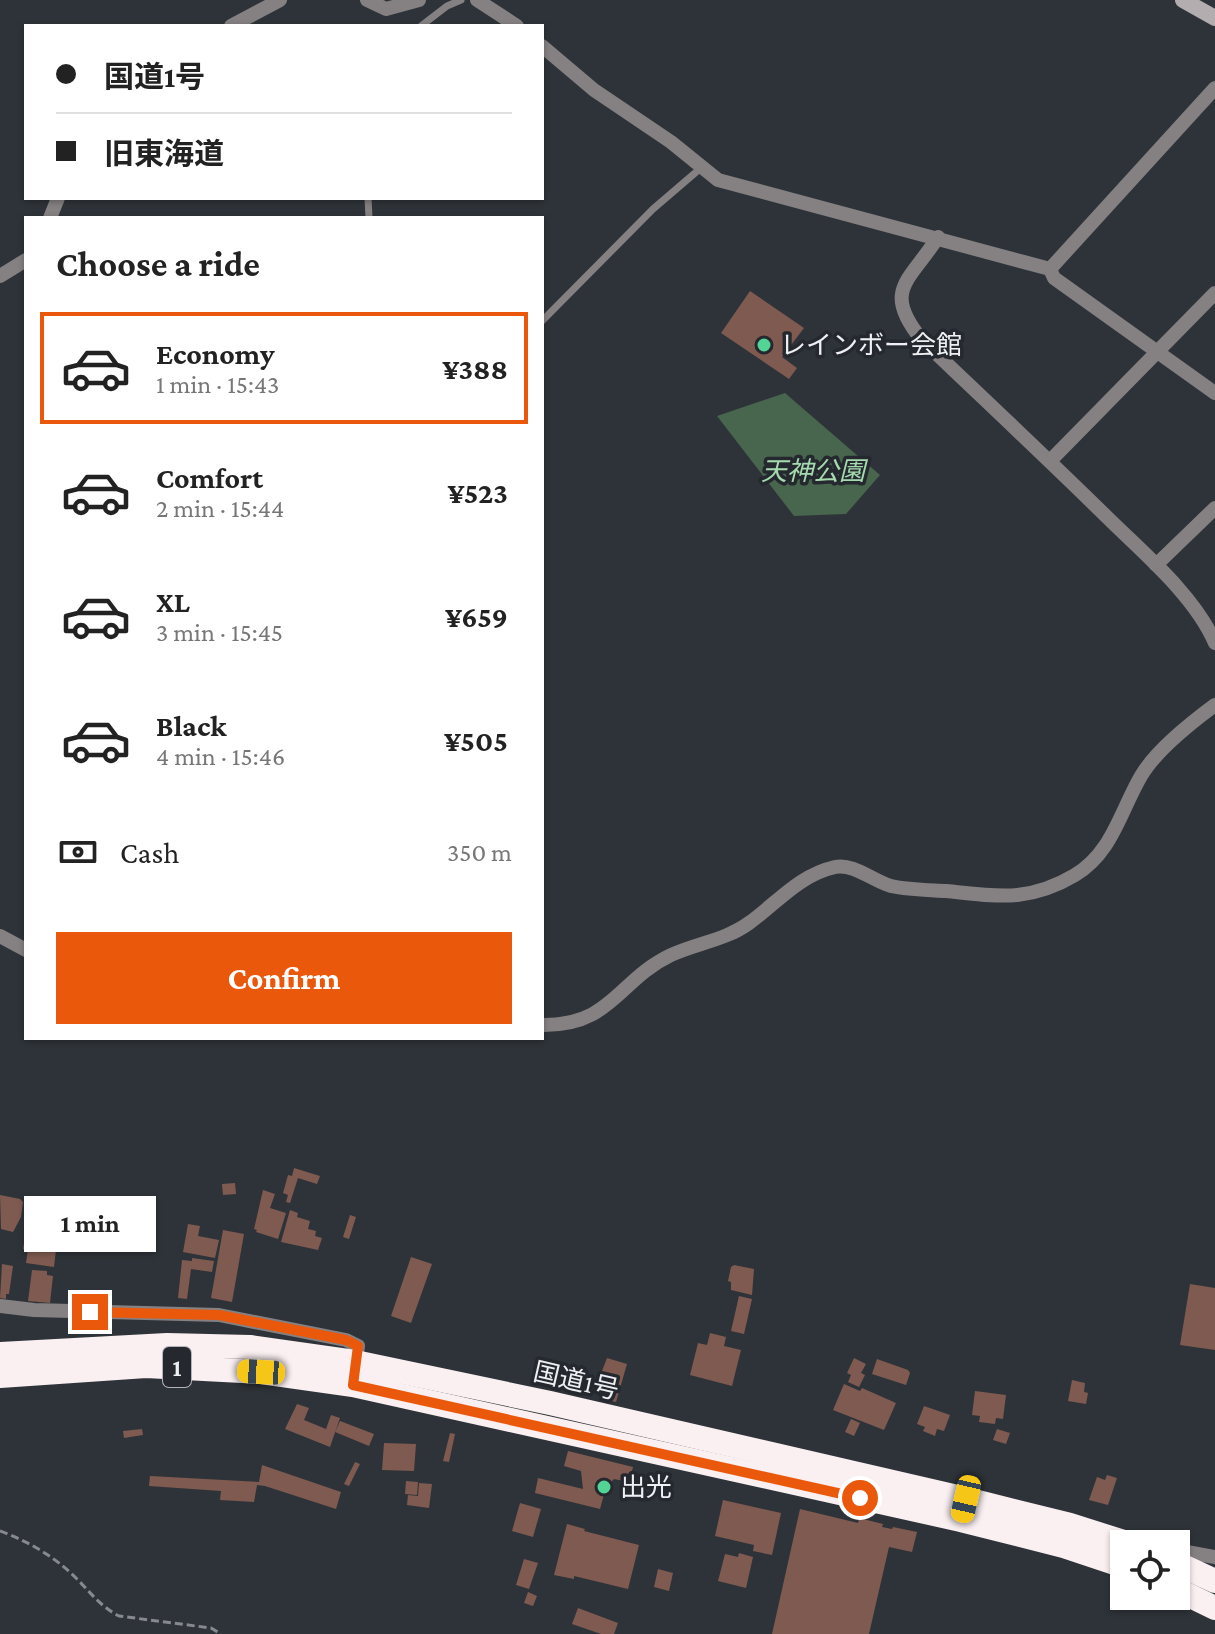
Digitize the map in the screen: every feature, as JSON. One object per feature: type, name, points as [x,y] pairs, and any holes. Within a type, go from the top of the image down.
[{"type":"highway","name":"国道1号","points":[[0,1354],[167,1345],[250,1347],[354,1374],[548,1415],[1067,1535],[1110,1540]]},
{"type":"highway","name":"国道1号","points":[[0,1376],[146,1366],[354,1374]]},
{"type":"highway","name":"国道1号","points":[[1067,1535],[1110,1558]]},
{"type":"highway","points":[[1190,1569],[1215,1581]]},
{"type":"highway","points":[[1190,1596],[1215,1608]]},
{"type":"street","points":[[235,24],[280,0]]},
{"type":"street","points":[[367,0],[386,9],[419,0]]},
{"type":"street","points":[[477,0],[514,24]]},
{"type":"street","points":[[1183,0],[1215,18]]},
{"type":"street","points":[[544,48],[594,90],[671,142],[718,180],[1050,269]]},
{"type":"street","points":[[1050,269],[1215,88]]},
{"type":"street","points":[[938,237],[903,287],[900,302],[907,323],[1156,565],[1200,616],[1215,643]]},
{"type":"street","points":[[0,276],[24,261]]},
{"type":"street","points":[[1050,269],[1054,278],[1215,393]]},
{"type":"street","points":[[1050,461],[1215,293]]},
{"type":"street","points":[[1156,565],[1215,508]]},
{"type":"street","points":[[544,1025],[565,1025],[593,1016],[662,960],[730,935],[805,879],[838,866],[895,886],[993,897],[1018,896],[1049,888],[1087,867],[1102,854],[1150,762],[1215,705]]},
{"type":"street","points":[[0,936],[24,949]]},
{"type":"street","points":[[0,1306],[34,1310],[219,1315],[346,1340],[358,1346],[354,1374]]},
{"type":"street","points":[[1190,1553],[1215,1557]]},
{"type":"lane","points":[[424,24],[447,6],[461,0]]},
{"type":"lane","points":[[544,319],[653,209],[702,167]]},
{"type":"path","points":[[0,1531],[28,1543],[62,1566],[102,1606],[119,1616],[211,1628],[221,1634]]},
{"type":"green space","name":"天神公園","points":[[785,393],[880,475],[846,514],[794,516],[717,416]]},
{"type":"building","name":"レインボー会館","points":[[750,291],[804,328],[782,357],[797,368],[789,379],[721,333]]},
{"type":"building","points":[[294,1168],[320,1176],[317,1184],[298,1178],[290,1203],[286,1202],[288,1195],[283,1193],[288,1175],[292,1176]]},
{"type":"building","points":[[235,1183],[236,1194],[223,1195],[222,1184]]},
{"type":"building","points":[[263,1190],[275,1194],[270,1208],[286,1213],[278,1239],[254,1229]]},
{"type":"building","points":[[0,1195],[23,1202],[21,1217],[13,1232],[1,1229]]},
{"type":"building","points":[[36,1196],[47,1198],[42,1227],[28,1225],[32,1199]]},
{"type":"building","points":[[54,1199],[62,1200],[60,1216],[52,1215]]},
{"type":"building","points":[[290,1210],[298,1213],[297,1217],[310,1221],[308,1229],[316,1231],[315,1236],[322,1238],[318,1250],[281,1242]]},
{"type":"building","points":[[350,1215],[356,1217],[349,1239],[343,1237]]},
{"type":"building","points":[[188,1224],[200,1226],[198,1236],[219,1240],[215,1258],[183,1252]]},
{"type":"building","points":[[223,1230],[244,1234],[232,1302],[211,1298]]},
{"type":"building","points":[[25,1237],[57,1241],[54,1267],[26,1263],[28,1249],[23,1249]]},
{"type":"building","points":[[411,1257],[432,1264],[411,1323],[391,1316]]},
{"type":"building","points":[[192,1258],[214,1261],[212,1272],[191,1269],[187,1299],[178,1298],[182,1260],[192,1261]]},
{"type":"building","points":[[2,1264],[13,1266],[6,1299],[0,1298]]},
{"type":"building","points":[[734,1265],[754,1269],[752,1295],[731,1290],[731,1282],[728,1281]]},
{"type":"building","points":[[32,1270],[47,1271],[47,1275],[53,1276],[50,1303],[28,1301]]},
{"type":"building","points":[[1190,1284],[1215,1288],[1215,1350],[1180,1345]]},
{"type":"building","points":[[739,1296],[752,1299],[744,1334],[731,1331]]},
{"type":"building","points":[[710,1333],[726,1337],[724,1346],[741,1350],[732,1386],[690,1375],[698,1343],[707,1345]]},
{"type":"building","points":[[607,1358],[627,1364],[616,1402],[599,1398],[601,1391],[595,1389]]},
{"type":"building","points":[[854,1358],[866,1364],[859,1387],[848,1382],[851,1375],[847,1373]]},
{"type":"building","points":[[877,1359],[908,1370],[906,1385],[872,1374]]},
{"type":"building","points":[[1072,1380],[1085,1383],[1084,1392],[1088,1393],[1086,1404],[1068,1401]]},
{"type":"building","points":[[844,1384],[860,1391],[862,1388],[896,1403],[884,1430],[833,1410]]},
{"type":"building","points":[[975,1391],[1006,1395],[1003,1419],[996,1418],[995,1424],[979,1422],[980,1416],[972,1415]]},
{"type":"building","points":[[297,1404],[309,1408],[304,1420],[326,1429],[331,1415],[340,1418],[330,1447],[285,1429]]},
{"type":"building","points":[[924,1406],[950,1415],[944,1431],[937,1429],[935,1436],[923,1431],[925,1427],[917,1424]]},
{"type":"building","points":[[851,1419],[860,1423],[854,1436],[845,1432]]},
{"type":"building","points":[[340,1421],[374,1434],[369,1446],[335,1432]]},
{"type":"building","points":[[142,1429],[143,1435],[124,1438],[123,1431]]},
{"type":"building","points":[[997,1429],[1010,1433],[1006,1444],[993,1440]]},
{"type":"building","points":[[450,1433],[455,1434],[449,1462],[443,1461]]},
{"type":"building","points":[[384,1443],[416,1444],[414,1471],[382,1470]]},
{"type":"building","points":[[568,1451],[633,1467],[629,1482],[614,1479],[606,1487],[600,1509],[535,1493],[538,1478],[583,1489],[581,1471],[564,1466]]},
{"type":"building","points":[[355,1462],[360,1464],[349,1486],[344,1484]]},
{"type":"building","points":[[262,1465],[341,1492],[336,1509],[257,1485],[254,1502],[220,1500],[221,1491],[149,1486],[150,1476],[259,1482]]},
{"type":"building","points":[[1107,1475],[1117,1478],[1108,1505],[1089,1500],[1097,1477],[1105,1480]]},
{"type":"building","points":[[406,1481],[418,1482],[417,1495],[405,1494]]},
{"type":"building","points":[[419,1483],[432,1484],[429,1508],[407,1505],[408,1495],[418,1496]]},
{"type":"building","points":[[723,1500],[781,1513],[772,1555],[753,1551],[754,1545],[715,1536]]},
{"type":"building","points":[[520,1503],[541,1509],[533,1537],[512,1531]]},
{"type":"building","points":[[800,1509],[858,1523],[859,1518],[883,1524],[882,1527],[917,1532],[912,1552],[889,1547],[869,1634],[772,1634]]},
{"type":"building","points":[[567,1524],[639,1545],[628,1589],[574,1576],[574,1579],[554,1575]]},
{"type":"building","points":[[739,1553],[753,1557],[746,1588],[718,1581],[725,1554],[738,1557]]},
{"type":"building","points":[[524,1559],[538,1563],[529,1589],[516,1585]]},
{"type":"building","points":[[658,1569],[673,1573],[669,1591],[654,1587]]},
{"type":"building","points":[[528,1592],[537,1596],[533,1606],[524,1603]]},
{"type":"building","points":[[578,1608],[618,1623],[614,1634],[601,1634],[572,1624]]},
{"type":"place","name":"レインボー会館","points":[[764,345]]},
{"type":"place","name":"出光","points":[[604,1487]]},
{"type":"route","points":[[90,1312],[219,1315],[346,1340],[358,1346],[353,1385],[860,1498]]}]
